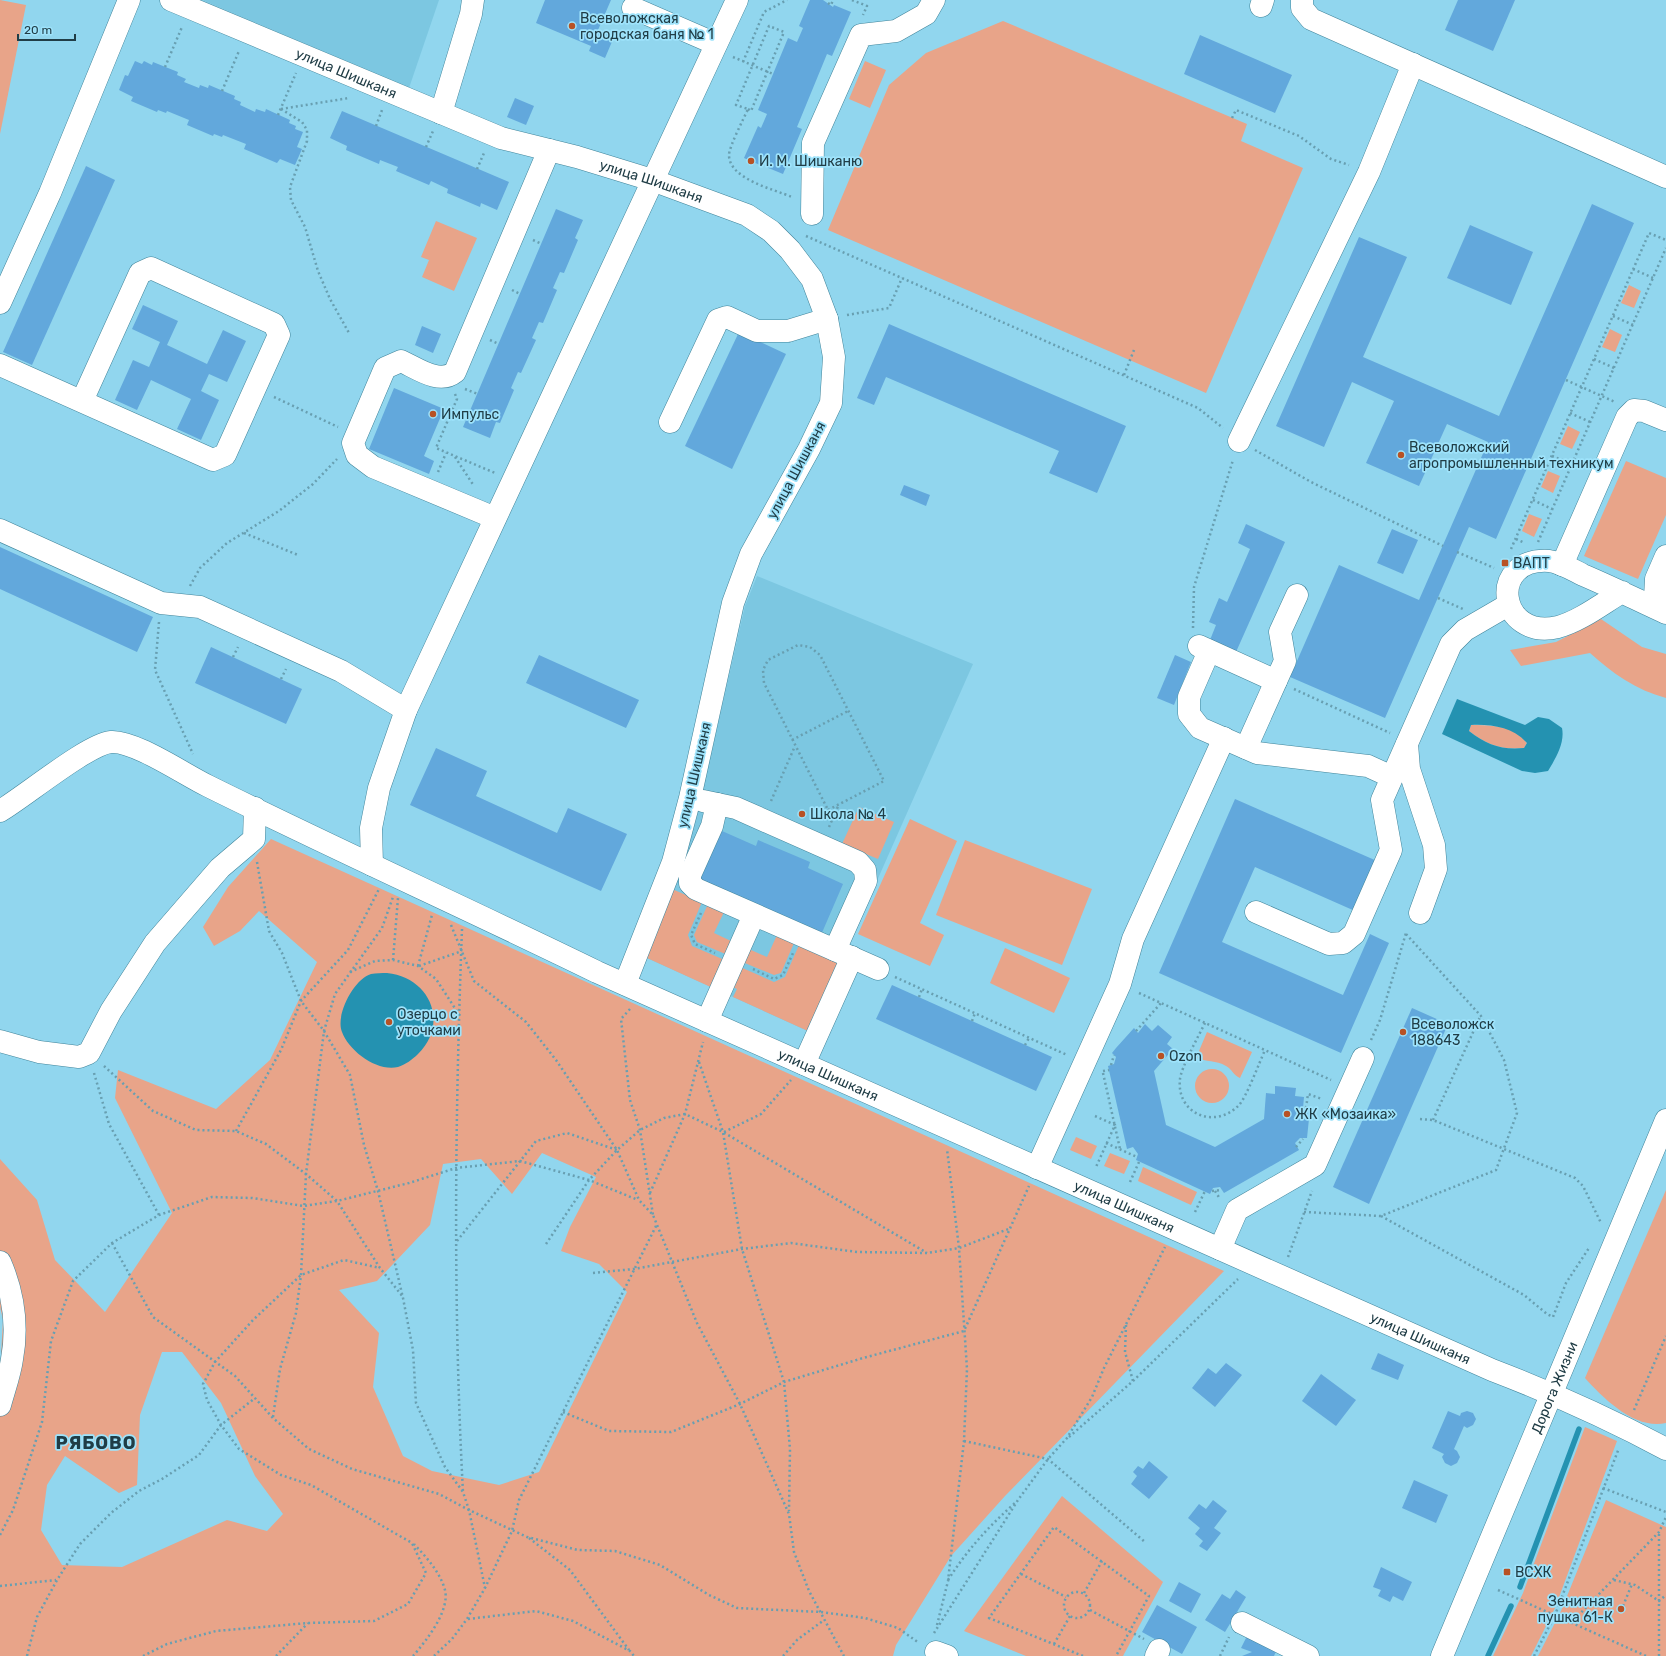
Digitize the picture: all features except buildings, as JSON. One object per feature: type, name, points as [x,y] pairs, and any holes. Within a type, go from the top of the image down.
[{"type":"street","points":[[0,304],[50,193],[129,0]]},
{"type":"street","name":"улица Шишканя","points":[[171,0],[501,138],[549,150],[652,180],[747,215],[771,231],[790,250],[812,279],[827,319],[834,358],[831,403],[809,449],[751,554],[733,603],[690,798],[672,862],[624,984],[1492,1370],[1552,1393],[1626,1428],[1666,1449]]},
{"type":"street","points":[[440,113],[471,14],[473,0]]},
{"type":"street","points":[[387,872],[371,828],[379,788],[406,710],[737,0]]},
{"type":"street","points":[[812,210],[813,143],[861,35],[896,31],[926,14],[934,0]]},
{"type":"street","points":[[1302,0],[1302,8],[1311,18],[1666,177]]},
{"type":"street","points":[[633,8],[715,46]]},
{"type":"street","points":[[1239,441],[1368,172],[1413,64]]},
{"type":"street","points":[[495,518],[373,467],[357,455],[354,439],[385,368],[401,362],[440,378],[448,377],[455,372],[549,150]]},
{"type":"street","points":[[0,365],[213,460],[225,455],[279,335],[274,324],[151,268],[140,273],[82,401]]},
{"type":"street","points":[[670,422],[718,320],[727,317],[757,331],[788,331],[827,319]]},
{"type":"street","points":[[1562,565],[1627,417],[1634,410],[1644,411],[1666,420]]},
{"type":"street","points":[[0,530],[170,604],[200,607],[341,671],[406,710]]},
{"type":"street","points":[[1666,556],[1656,579],[1655,597],[1666,612]]},
{"type":"street","points":[[1622,592],[1571,622],[1557,627],[1536,627],[1525,624],[1514,616],[1508,605],[1506,590],[1510,578],[1521,567],[1533,562],[1550,561],[1562,565],[1622,592],[1666,612]]},
{"type":"street","points":[[1246,748],[1286,661],[1280,632],[1297,595]]},
{"type":"street","points":[[1256,912],[1329,944],[1343,943],[1354,934],[1391,850],[1382,800],[1451,644],[1465,630],[1508,605]]},
{"type":"street","points":[[1276,681],[1204,649],[1189,697],[1189,714],[1200,728],[1257,753],[1368,766],[1392,777]]},
{"type":"street","points":[[1037,1168],[1094,1067],[1133,939],[1224,738]]},
{"type":"street","points":[[0,811],[89,750],[110,742],[131,745],[208,786],[387,872],[463,906],[624,984]]},
{"type":"street","points":[[1407,743],[1410,768],[1434,845],[1436,869],[1414,921]]},
{"type":"street","points":[[690,798],[736,808],[858,862],[865,870],[866,881],[844,954],[804,1064]]},
{"type":"street","points":[[717,804],[712,826],[690,875],[690,883],[696,889],[878,969]]},
{"type":"street","points":[[0,1041],[39,1052],[79,1057],[89,1052],[111,1011],[156,944],[220,868],[254,839],[256,808]]},
{"type":"street","points":[[707,1021],[754,915]]},
{"type":"street","points":[[1220,1249],[1237,1210],[1315,1165],[1364,1058]]},
{"type":"street","name":"Дорога Жизни","points":[[1442,1656],[1666,1120]]},
{"type":"street","points":[[0,1262],[8,1279],[14,1314],[12,1359],[0,1405]]},
{"type":"street","points":[[1242,1623],[1308,1656]]},
{"type":"path","points":[[743,62],[764,12],[786,0]]},
{"type":"path","points":[[828,3],[831,4],[832,0]]},
{"type":"path","points":[[165,67],[183,26]]},
{"type":"path","points":[[769,26],[784,32],[768,72],[751,111],[736,104],[769,26]]},
{"type":"path","points":[[715,46],[743,62],[773,74]]},
{"type":"path","points":[[222,91],[240,48]]},
{"type":"path","points":[[278,114],[296,71]]},
{"type":"path","points":[[281,109],[332,101]]},
{"type":"path","points":[[281,109],[302,122],[307,130],[307,141],[290,187],[291,200],[305,227],[318,271],[330,299],[349,333]]},
{"type":"path","points":[[748,109],[729,154],[731,164],[739,175],[812,210]]},
{"type":"path","points":[[1232,118],[1236,110],[1299,136],[1331,159],[1368,172]]},
{"type":"path","points":[[1510,552],[1649,233],[1666,240]]},
{"type":"path","points":[[803,235],[1198,408],[1239,441],[1311,482],[1443,546]]},
{"type":"path","points":[[1535,547],[1666,248]]},
{"type":"path","points":[[1633,269],[1653,278]]},
{"type":"path","points":[[827,319],[889,308],[902,278]]},
{"type":"path","points":[[1613,316],[1632,325]]},
{"type":"path","points":[[1124,375],[1134,350]]},
{"type":"path","points":[[1594,359],[1614,368]]},
{"type":"path","points":[[1566,380],[1610,399]]},
{"type":"path","points":[[195,757],[155,670],[156,638],[170,604],[200,568],[228,543],[279,511],[313,484],[354,439],[255,388]]},
{"type":"path","points":[[454,406],[436,448],[512,480]]},
{"type":"path","points":[[1570,413],[1590,422]]},
{"type":"path","points":[[1204,649],[1194,639],[1192,619],[1194,587],[1239,441]]},
{"type":"path","points":[[1552,456],[1572,464]]},
{"type":"path","points":[[1532,500],[1552,509]]},
{"type":"path","points":[[244,533],[298,555]]},
{"type":"path","points":[[1516,539],[1529,545]]},
{"type":"path","points":[[1458,552],[1498,570],[1510,578]]},
{"type":"path","points":[[828,810],[884,781],[820,655],[810,647],[798,645],[768,660],[763,670],[764,684],[832,819]]},
{"type":"path","points":[[1276,681],[1391,733],[1394,726]]},
{"type":"path","points":[[792,740],[848,711]]},
{"type":"path","points":[[763,820],[796,746]]},
{"type":"path","points":[[821,846],[839,804]]},
{"type":"path","points":[[254,839],[268,930],[282,953],[301,1001],[324,1031],[350,1075],[364,1144],[378,1190],[403,1298],[413,1350],[416,1403],[445,1467],[463,1492]]},
{"type":"path","points":[[387,872],[393,960]]},
{"type":"path","points":[[273,1418],[280,1369],[296,1312],[301,1275],[306,1174],[324,1031],[335,994],[382,928],[387,872]]},
{"type":"path","points":[[236,1131],[282,1050],[301,1001],[348,950],[387,872]]},
{"type":"path","points":[[418,966],[438,895]]},
{"type":"path","points":[[463,906],[456,1168],[458,1366],[463,1492],[469,1510],[485,1588]]},
{"type":"path","points":[[1380,1020],[1406,934],[1414,921]]},
{"type":"path","points":[[450,923],[474,981],[526,1022],[556,1060],[617,1150],[639,1200],[653,1215]]},
{"type":"path","points":[[1304,1212],[1381,1216],[1496,1170],[1517,1114],[1504,1060],[1481,1016],[1406,934]]},
{"type":"path","points":[[418,966],[462,951]]},
{"type":"path","points":[[350,972],[375,961],[393,960],[418,966],[436,979],[460,1017]]},
{"type":"path","points":[[878,969],[1094,1067],[1109,1070]]},
{"type":"path","points":[[1120,984],[1350,1088]]},
{"type":"path","points":[[919,997],[922,989]]},
{"type":"path","points":[[1136,1031],[1161,1003]]},
{"type":"path","points":[[634,1004],[621,1019],[630,1100],[640,1130],[653,1215],[697,1323],[740,1404],[789,1514]]},
{"type":"path","points":[[972,1021],[976,1014]]},
{"type":"path","points":[[1433,1120],[1481,1016]]},
{"type":"path","points":[[650,1193],[685,1114],[699,1062],[707,1021]]},
{"type":"path","points":[[1205,1023],[1180,1078],[1181,1096],[1191,1111],[1208,1118],[1226,1116],[1240,1105],[1265,1050]]},
{"type":"path","points":[[1025,1045],[1029,1038]]},
{"type":"path","points":[[89,1052],[153,1111],[196,1130],[236,1131],[266,1144],[306,1174],[337,1201],[380,1268],[403,1298]]},
{"type":"path","points":[[89,1052],[109,1124],[159,1215]]},
{"type":"path","points":[[1111,1065],[1114,1055]]},
{"type":"path","points":[[699,1062],[724,1132],[742,1249],[784,1382],[790,1449],[789,1514],[794,1552],[809,1591],[844,1656]]},
{"type":"path","points":[[724,1132],[761,1114],[804,1064]]},
{"type":"path","points":[[1094,1067],[1115,1125],[1120,1149]]},
{"type":"path","points":[[546,1244],[589,1180],[617,1150],[640,1130],[664,1118],[685,1114],[724,1132],[927,1253]]},
{"type":"path","points":[[1095,1116],[1115,1125]]},
{"type":"path","points":[[1420,1119],[1433,1120],[1575,1178],[1583,1186],[1600,1222],[1606,1227]]},
{"type":"path","points":[[1096,1166],[1115,1125]]},
{"type":"path","points":[[112,1243],[153,1317],[235,1376],[273,1418],[309,1449],[352,1469],[439,1494],[469,1510],[527,1537],[578,1550],[615,1551],[660,1565],[709,1595],[737,1608],[821,1612],[865,1618],[898,1628],[936,1652],[938,1625],[948,1581],[964,1441],[967,1369],[959,1248],[944,1126]]},
{"type":"path","points":[[457,1242],[536,1141],[567,1133],[617,1150]]},
{"type":"path","points":[[1296,1146],[1304,1138]]},
{"type":"path","points":[[1106,1143],[1137,1157]]},
{"type":"path","points":[[0,1535],[13,1510],[42,1422],[51,1341],[73,1281],[112,1243],[159,1215],[212,1197],[252,1198],[304,1206],[337,1201],[378,1190],[409,1184],[456,1168],[520,1162],[589,1180],[639,1200]]},
{"type":"path","points":[[1130,1182],[1139,1162]]},
{"type":"path","points":[[1285,1265],[1315,1183],[1315,1165]]},
{"type":"path","points":[[563,1412],[609,1431],[671,1432],[740,1404],[784,1382],[864,1358],[964,1331],[1012,1228],[1037,1168]]},
{"type":"path","points":[[1212,1191],[1222,1190]]},
{"type":"path","points":[[1196,1212],[1204,1191]]},
{"type":"path","points":[[1381,1216],[1524,1295],[1547,1314],[1553,1317],[1566,1283],[1590,1246]]},
{"type":"path","points":[[434,1656],[452,1639],[467,1619],[485,1588],[512,1531],[519,1500],[657,1224]]},
{"type":"path","points":[[593,1273],[634,1269],[673,1263],[742,1249],[791,1243],[857,1252],[927,1253],[959,1248],[1012,1228]]},
{"type":"path","points":[[1067,1438],[1092,1397],[1104,1368],[1174,1229]]},
{"type":"path","points":[[380,1268],[344,1260],[301,1275],[254,1320],[214,1362],[203,1384],[207,1400],[221,1425],[240,1449],[281,1475],[311,1485],[412,1543],[432,1563],[446,1591],[443,1609],[431,1636],[413,1656]]},
{"type":"path","points":[[938,1625],[1018,1500],[1048,1459],[1067,1438],[1133,1381],[1253,1264]]},
{"type":"path","points":[[1126,1324],[1125,1352],[1133,1381]]},
{"type":"path","points":[[1534,1656],[1555,1616],[1626,1428],[1666,1336]]},
{"type":"path","points":[[27,1656],[37,1617],[57,1580],[80,1544],[110,1513],[139,1491],[162,1479],[199,1454],[221,1425],[254,1398]]},
{"type":"path","points":[[964,1441],[1048,1459],[1145,1542]]},
{"type":"path","points":[[1603,1488],[1666,1512]]},
{"type":"path","points":[[948,1581],[966,1552],[985,1530],[1018,1500]]},
{"type":"path","points":[[1571,1623],[1659,1532],[1666,1517]]},
{"type":"path","points":[[1083,1656],[989,1618],[1054,1527],[1149,1596],[1116,1656]]},
{"type":"path","points":[[1659,1532],[1659,1656]]},
{"type":"path","points":[[527,1537],[570,1570],[634,1656]]},
{"type":"path","points":[[143,1656],[167,1644],[216,1631],[308,1623],[374,1621],[408,1604],[426,1573],[412,1543]]},
{"type":"path","points":[[1084,1593],[1102,1562]]},
{"type":"path","points":[[1021,1574],[1066,1598]]},
{"type":"path","points":[[0,1586],[57,1580]]},
{"type":"path","points":[[1613,1580],[1632,1584],[1659,1601]]},
{"type":"path","points":[[1623,1606],[1632,1584]]},
{"type":"path","points":[[1498,1590],[1646,1656]]},
{"type":"path","points":[[1071,1593],[1084,1593],[1088,1597],[1090,1610],[1085,1616],[1077,1618],[1070,1616],[1065,1611],[1064,1604],[1066,1598],[1071,1593]]},
{"type":"path","points":[[1659,1601],[1666,1595]]},
{"type":"path","points":[[1090,1610],[1130,1631]]},
{"type":"path","points":[[467,1619],[536,1611],[573,1621],[630,1651]]},
{"type":"path","points":[[1054,1644],[1070,1616]]},
{"type":"path","points":[[783,1656],[797,1640],[824,1620]]},
{"type":"path","points":[[276,1656],[308,1623]]},
{"type":"shaded area","points":[[0,0],[26,5],[0,134]]},
{"type":"shaded area","points":[[202,0],[439,0],[409,88]]},
{"type":"shaded area","points":[[1003,21],[1247,124],[1241,141],[1303,168],[1206,393],[828,230],[889,85],[926,53]]},
{"type":"shaded area","points":[[865,61],[886,70],[870,108],[849,99]]},
{"type":"shaded area","points":[[436,221],[477,238],[454,291],[422,277],[429,260],[421,257]]},
{"type":"shaded area","points":[[1629,285],[1641,291],[1634,308],[1621,303]]},
{"type":"shaded area","points":[[1610,329],[1622,335],[1615,352],[1602,347]]},
{"type":"shaded area","points":[[1568,426],[1580,432],[1572,449],[1560,444]]},
{"type":"shaded area","points":[[1626,461],[1666,478],[1666,515],[1638,579],[1584,556]]},
{"type":"shaded area","points":[[1548,471],[1560,476],[1553,493],[1541,487]]},
{"type":"shaded area","points":[[1529,514],[1542,519],[1534,537],[1522,531]]},
{"type":"shaded area","name":"Школа № 4","points":[[757,576],[973,664],[810,1032],[647,958],[695,824],[745,606]]},
{"type":"shaded area","points":[[1601,619],[1642,647],[1666,654],[1666,698],[1635,686],[1607,667],[1590,653],[1521,666],[1510,650],[1556,642]]},
{"type":"shaded area","points":[[1457,699],[1525,725],[1538,717],[1549,719],[1562,728],[1563,734],[1559,750],[1548,771],[1535,773],[1522,771],[1442,734]],"holes":[[[1471,725],[1494,726],[1508,730],[1515,733],[1527,743],[1524,748],[1495,746],[1482,740],[1469,731]]]},
{"type":"shaded area","points":[[1471,725],[1495,726],[1507,729],[1518,734],[1527,743],[1524,748],[1495,746],[1482,740],[1469,731]]},
{"type":"shaded area","points":[[859,807],[894,822],[878,859],[842,844]]},
{"type":"shaded area","points":[[910,819],[957,841],[920,923],[944,935],[930,966],[858,934]]},
{"type":"shaded area","points":[[271,839],[1224,1271],[1005,1496],[951,1556],[896,1645],[893,1656],[0,1656],[0,1373],[3,1320],[0,1307],[0,1159],[37,1200],[55,1260],[105,1312],[172,1213],[115,1098],[118,1070],[216,1109],[270,1060],[317,962],[259,911],[240,931],[214,946],[203,927],[228,887]],"holes":[[[542,1153],[596,1177],[570,1227],[561,1251],[599,1264],[627,1292],[539,1472],[499,1485],[432,1471],[403,1456],[373,1387],[379,1333],[339,1290],[377,1281],[430,1225],[443,1164],[481,1159],[512,1194]],[[162,1352],[182,1352],[221,1403],[255,1476],[283,1514],[267,1531],[227,1520],[122,1567],[62,1565],[41,1530],[47,1485],[65,1456],[119,1493],[137,1485],[140,1415]]]},
{"type":"shaded area","points":[[965,840],[1092,889],[1062,965],[936,915]]},
{"type":"shaded area","points":[[672,889],[702,902],[688,935],[692,946],[727,961],[715,989],[647,958]]},
{"type":"shaded area","points":[[708,904],[724,912],[714,933],[731,941],[730,956],[697,942],[694,935]]},
{"type":"shaded area","points":[[777,935],[794,943],[781,973],[774,975],[740,961],[744,952],[751,950],[767,957]]},
{"type":"shaded area","points":[[799,945],[841,963],[810,1032],[733,997],[737,989],[729,985],[738,966],[774,982],[785,977]]},
{"type":"shaded area","points":[[1005,948],[1070,978],[1054,1013],[990,983]]},
{"type":"shaded area","points":[[387,973],[402,976],[414,983],[424,992],[430,1003],[433,1015],[433,1028],[428,1041],[418,1054],[403,1065],[390,1068],[373,1063],[357,1053],[342,1032],[341,1025],[341,1016],[344,1007],[358,983],[371,974]]},
{"type":"shaded area","points":[[1207,1032],[1252,1052],[1240,1078],[1228,1067],[1222,1064],[1196,1058]]},
{"type":"shaded area","points":[[1212,1069],[1224,1074],[1229,1086],[1224,1098],[1212,1103],[1200,1098],[1195,1086],[1200,1074]]},
{"type":"shaded area","points":[[1076,1137],[1097,1146],[1091,1159],[1070,1150]]},
{"type":"shaded area","points":[[1110,1153],[1130,1161],[1124,1174],[1104,1166]]},
{"type":"shaded area","points":[[1143,1167],[1197,1192],[1191,1205],[1138,1181]]},
{"type":"shaded area","points":[[1666,1190],[1666,1423],[1654,1424],[1643,1422],[1621,1411],[1601,1395],[1585,1378]]},
{"type":"shaded area","points":[[1585,1427],[1617,1441],[1555,1608],[1531,1656],[1493,1656],[1523,1593]]},
{"type":"shaded area","points":[[1062,1496],[1163,1582],[1123,1656],[1026,1656],[964,1631]]},
{"type":"shaded area","points":[[1606,1500],[1666,1527],[1666,1656],[1538,1656],[1561,1611]]},
{"type":"waterway","points":[[1520,1587],[1579,1429]]},
{"type":"waterway","points":[[1488,1656],[1511,1606]]},
{"type":"place","name":"Всеволожская городская баня № 1","points":[[572,26]]},
{"type":"place","name":"И. М. Шишканю","points":[[751,161]]},
{"type":"place","name":"Импульс","points":[[433,414]]},
{"type":"place","name":"Всеволожский агропромышленный техникум","points":[[1401,455]]},
{"type":"place","name":"ВАПТ","points":[[1505,563]]},
{"type":"place","name":"Школа № 4","points":[[802,814]]},
{"type":"place","name":"Озерцо с уточками","points":[[389,1022]]},
{"type":"place","name":"Всеволожск 188643","points":[[1403,1032]]},
{"type":"place","name":"Ozon","points":[[1161,1056]]},
{"type":"place","name":"ЖК «Мозаика»","points":[[1287,1114]]},
{"type":"place","name":"ВСХК","points":[[1507,1572]]},
{"type":"place","name":"Зенитная пушка 61-К","points":[[1621,1609]]},
{"type":"district","name":"РЯБОВО","points":[[96,1443]]}]
